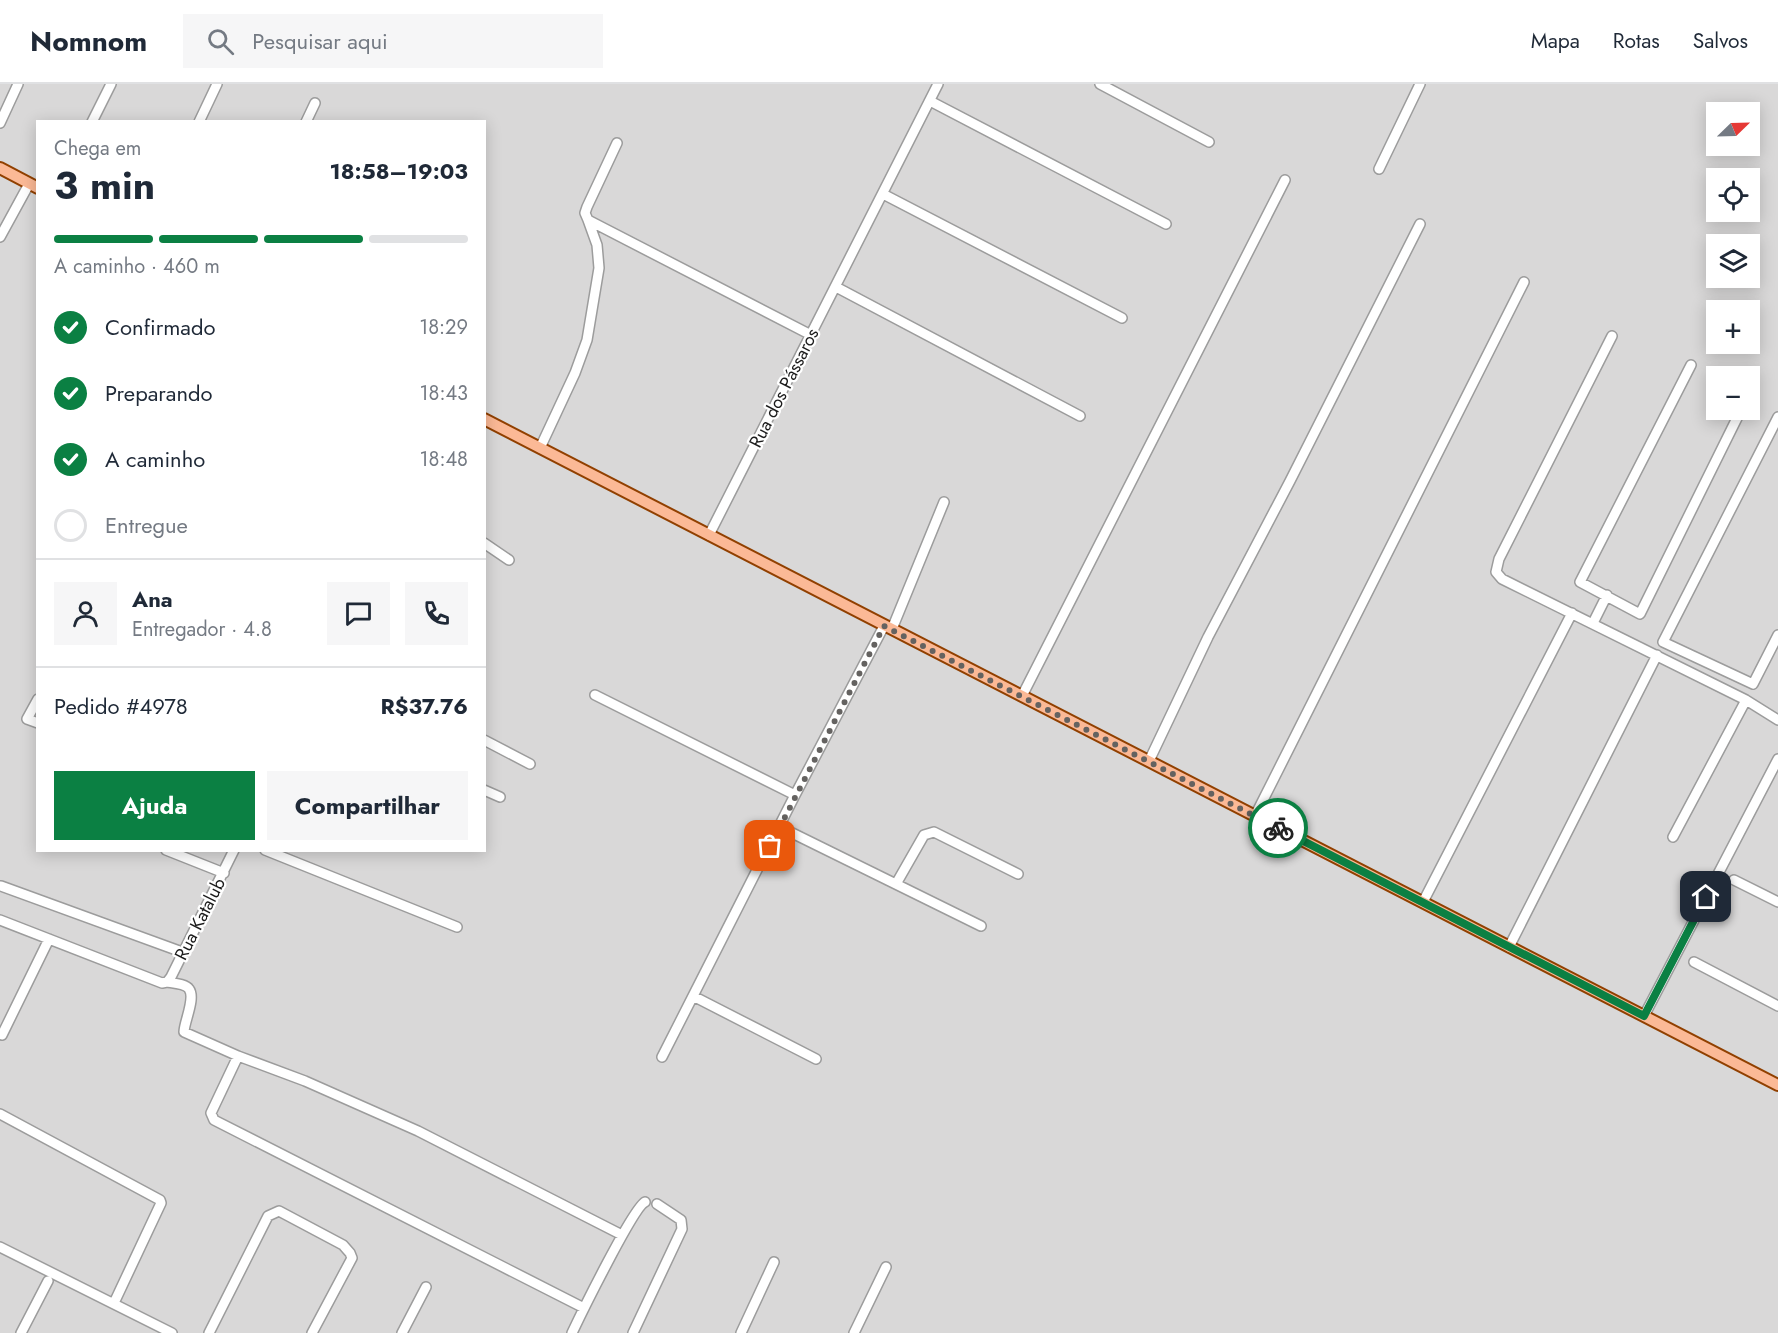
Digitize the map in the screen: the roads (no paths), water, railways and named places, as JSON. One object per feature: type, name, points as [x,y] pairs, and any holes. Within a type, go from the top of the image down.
[{"type":"main road","points":[[0,168],[33,186]]},
{"type":"main road","points":[[486,420],[1778,1085]]},
{"type":"street","points":[[0,123],[18,84]]},
{"type":"street","points":[[93,120],[111,84]]},
{"type":"street","points":[[200,120],[217,84]]},
{"type":"street","name":"Rua dos Pássaros","points":[[709,535],[837,287],[938,84]]},
{"type":"street","points":[[1100,84],[1209,142]]},
{"type":"street","points":[[1379,169],[1420,84]]},
{"type":"street","points":[[930,101],[1166,224]]},
{"type":"street","points":[[307,120],[315,103]]},
{"type":"street","points":[[540,448],[575,373],[587,340],[599,268],[599,254],[585,213],[616,143]]},
{"type":"street","points":[[1022,696],[1285,180]]},
{"type":"street","points":[[0,237],[33,186]]},
{"type":"street","points":[[883,194],[1122,318]]},
{"type":"street","points":[[588,220],[811,335]]},
{"type":"street","points":[[1149,761],[1208,637],[1420,224]]},
{"type":"street","points":[[1255,816],[1524,282]]},
{"type":"street","points":[[837,287],[1080,416]]},
{"type":"street","points":[[1612,336],[1496,566],[1496,572],[1502,579],[1657,655],[1741,698],[1778,720]]},
{"type":"street","points":[[1691,365],[1580,582],[1640,614],[1736,420]]},
{"type":"street","points":[[1778,417],[1663,642],[1753,684],[1778,635]]},
{"type":"street","points":[[662,1057],[795,795],[888,628],[944,502]]},
{"type":"street","points":[[486,544],[509,560]]},
{"type":"street","points":[[1593,623],[1607,595]]},
{"type":"street","points":[[1423,903],[1572,612]]},
{"type":"street","points":[[1509,947],[1657,655]]},
{"type":"street","points":[[1673,837],[1741,698],[1745,680]]},
{"type":"street","points":[[595,695],[795,795]]},
{"type":"street","points":[[36,703],[27,719],[36,722]]},
{"type":"street","points":[[486,741],[530,764]]},
{"type":"street","points":[[1644,1016],[1778,759]]},
{"type":"street","points":[[486,791],[500,797]]},
{"type":"street","points":[[780,826],[981,926]]},
{"type":"street","points":[[896,884],[924,835],[934,832],[1018,874]]},
{"type":"street","points":[[171,852],[224,873]]},
{"type":"street","name":"Rua Katalub","points":[[164,982],[171,977],[233,852]]},
{"type":"street","points":[[270,852],[457,927]]},
{"type":"street","points":[[1734,880],[1778,902]]},
{"type":"street","points":[[1,886],[182,952]]},
{"type":"street","points":[[0,920],[164,982],[188,987],[191,1002],[184,1032],[408,1126],[622,1235]]},
{"type":"street","points":[[2,1035],[49,939]]},
{"type":"street","points":[[1694,962],[1778,1006]]},
{"type":"street","points":[[693,996],[816,1059]]},
{"type":"street","points":[[238,1056],[212,1113],[214,1120],[584,1308]]},
{"type":"street","points":[[0,1114],[160,1200],[114,1304]]},
{"type":"street","points":[[572,1333],[622,1235],[639,1205],[645,1202]]},
{"type":"street","points":[[633,1333],[683,1226],[681,1220],[657,1204]]},
{"type":"street","points":[[209,1333],[268,1216],[279,1211],[343,1245],[352,1258],[312,1333]]},
{"type":"street","points":[[0,1247],[172,1333]]},
{"type":"street","points":[[741,1333],[774,1262]]},
{"type":"street","points":[[854,1333],[886,1267]]},
{"type":"street","points":[[21,1333],[48,1281]]},
{"type":"street","points":[[402,1333],[426,1287]]}]
